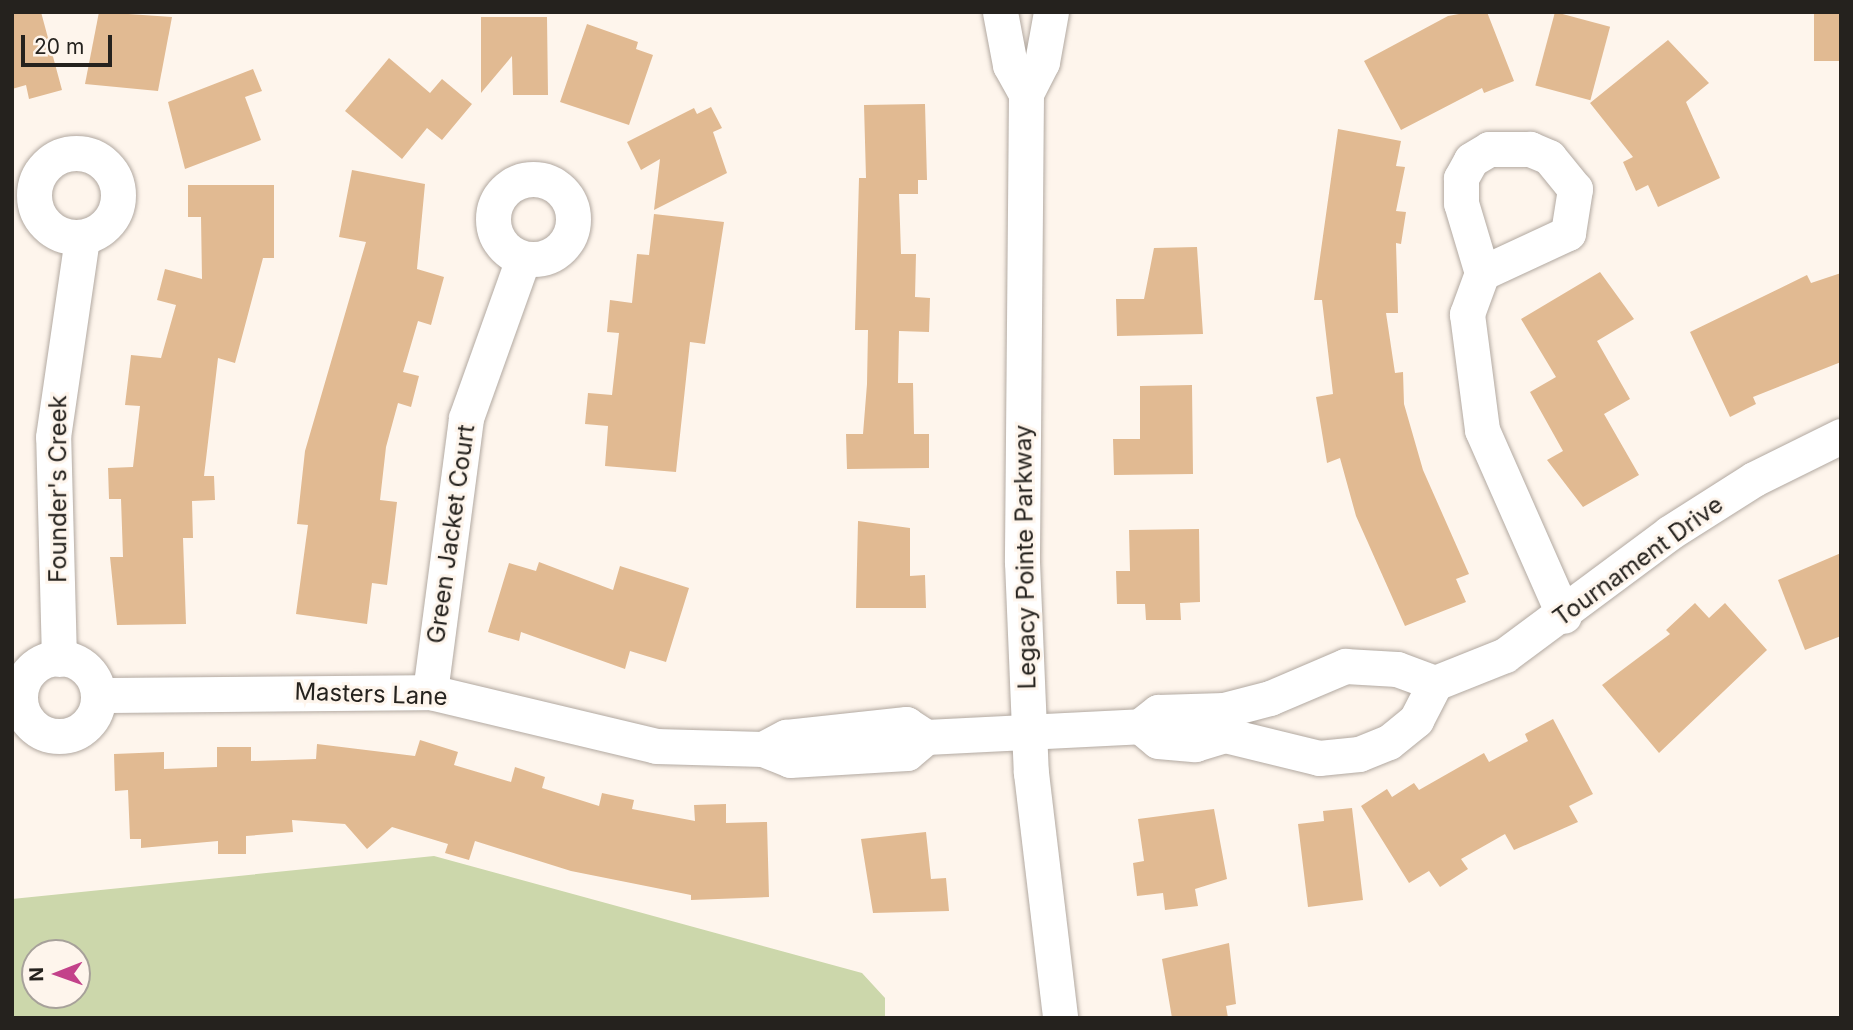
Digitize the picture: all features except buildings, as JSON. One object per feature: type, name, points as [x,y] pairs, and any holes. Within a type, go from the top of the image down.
[{"type":"street","name":"Legacy Pointe Parkway","points":[[999,12],[1010,65],[1026,94]]},
{"type":"street","name":"Legacy Pointe Parkway","points":[[1051,12],[1042,62],[1026,94],[1022,562],[1028,732],[1060,1018]]},
{"type":"street","name":"Founder's Creek","points":[[59,659],[53,436],[82,237]]},
{"type":"street","name":"Green Jacket Court","points":[[430,692],[466,418],[523,259]]},
{"type":"street","points":[[1482,273],[1467,314],[1482,430],[1564,617]]},
{"type":"street","name":"Tournament Drive","points":[[1434,683],[1505,655],[1564,617],[1669,533],[1841,436]]},
{"type":"street","points":[[59,659],[90,673],[98,695],[90,721],[55,737],[31,725],[16,701],[35,666],[59,659]]},
{"type":"street","points":[[1028,732],[1140,726],[1158,741],[1195,744],[1224,722],[1345,666],[1397,669],[1434,683],[1416,720],[1389,742],[1359,754],[1319,758],[1224,722]]},
{"type":"street","name":"Masters Lane","points":[[98,695],[430,692],[656,746],[763,749],[790,760],[848,744],[907,753],[926,737],[1028,732]]},
{"type":"green space","points":[[434,856],[862,973],[885,998],[885,1018],[12,1018],[12,899]]}]
